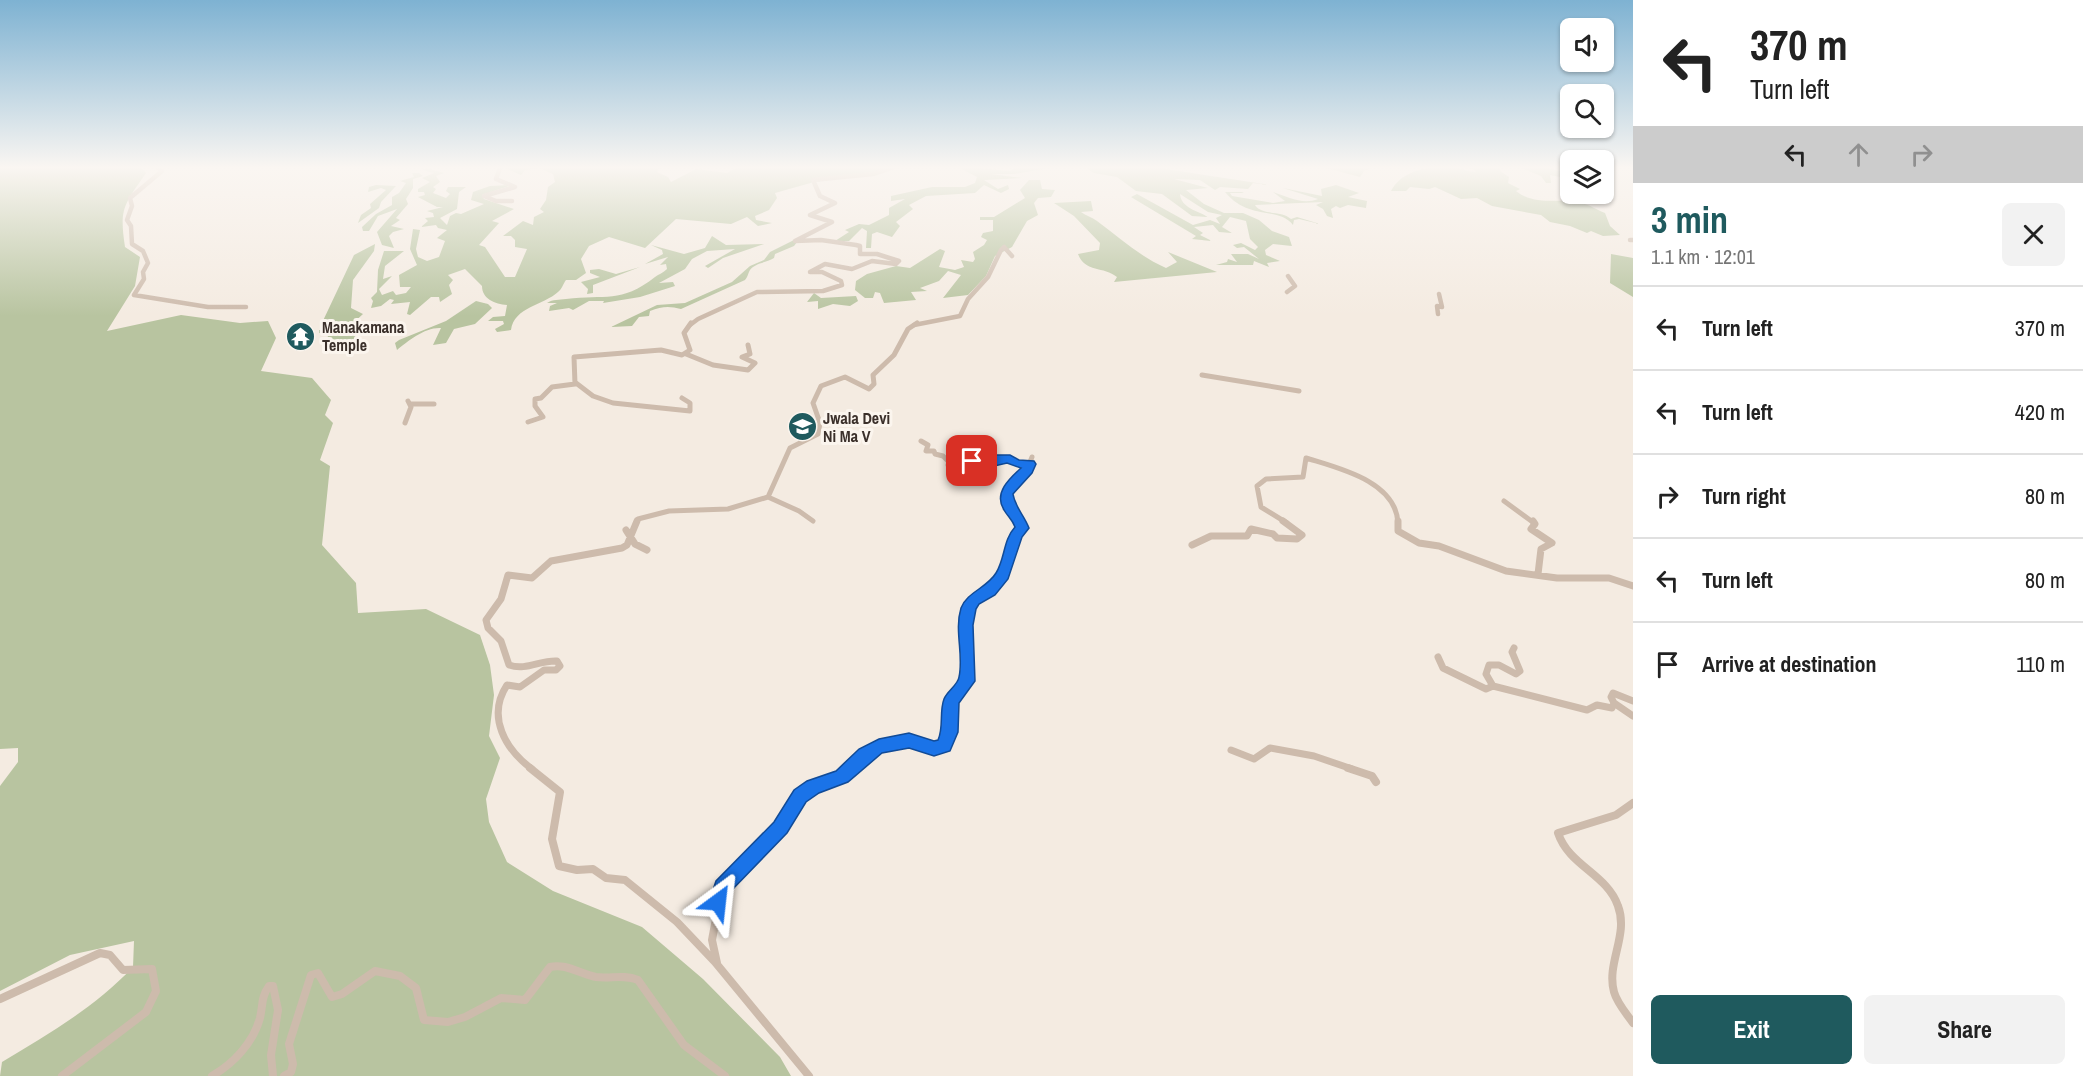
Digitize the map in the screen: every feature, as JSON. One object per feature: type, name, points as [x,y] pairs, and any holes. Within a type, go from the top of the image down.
[{"type":"street","points":[[127,216],[132,244],[143,251],[148,263],[143,272],[144,279],[134,295],[208,307],[246,307]]},
{"type":"street","points":[[686,354],[690,350],[684,333],[689,323],[698,316],[717,312],[741,299],[763,291],[823,290],[842,285],[841,281],[826,274],[810,272],[825,264],[852,269],[872,261],[896,264],[899,261],[877,254],[860,254],[860,246],[852,244],[795,241],[832,222],[814,216]]},
{"type":"street","points":[[768,497],[790,448],[818,434],[820,423],[813,403],[821,386],[845,377],[869,389],[874,384],[873,375],[894,355],[908,329],[919,322],[960,316],[970,294],[988,276],[999,250],[1004,248],[1012,256]]},
{"type":"street","points":[[1287,292],[1295,286],[1288,276]]},
{"type":"street","points":[[1438,314],[1437,306],[1442,307],[1438,298],[1439,294]]},
{"type":"street","points":[[682,398],[690,403],[690,411],[629,405],[593,397],[581,390],[576,383],[574,357],[661,350],[672,354],[686,354],[713,365],[748,370],[755,363],[742,357],[750,354],[748,345]]},
{"type":"street","points":[[1202,375],[1238,385],[1269,387],[1290,392],[1299,391]]},
{"type":"street","points":[[528,422],[543,417],[535,406],[535,399],[541,398],[552,387],[576,383]]},
{"type":"street","points":[[405,423],[409,402],[435,404]]},
{"type":"street","points":[[717,964],[712,940],[714,917],[722,887],[780,828],[800,796],[823,782],[842,776],[865,754],[879,746],[909,740],[934,749],[944,745],[950,732],[951,702],[967,681],[966,625],[969,608],[974,600],[990,591],[1003,575],[1016,535],[1022,528],[1018,516],[1009,507],[1007,494],[1013,483],[1028,470],[1031,460],[1016,464],[1010,459],[999,459],[990,463],[988,459],[972,461],[968,472],[954,464],[948,465],[949,462],[943,456],[935,454],[934,451],[926,451],[928,446],[921,441]]},
{"type":"street","points":[[1192,545],[1211,536],[1227,534],[1236,541],[1247,536],[1251,529],[1289,540],[1297,539],[1302,535],[1298,529],[1269,516],[1257,497],[1257,486],[1266,479],[1303,477],[1305,458],[1348,472],[1388,496],[1400,517],[1398,531],[1413,540],[1439,546],[1506,572],[1557,578],[1609,578],[1633,586]]},
{"type":"street","points":[[809,1076],[752,1010],[717,964],[677,922],[625,880],[606,878],[593,869],[577,870],[559,866],[551,852],[553,820],[560,792],[551,782],[522,763],[503,743],[498,719],[502,693],[507,685],[520,687],[544,670],[556,670],[560,666],[557,661],[548,659],[525,668],[514,668],[504,657],[501,641],[485,623],[500,603],[507,588],[508,575],[532,578],[551,561],[622,548],[627,545],[628,533],[638,519],[646,514],[670,510],[721,510],[768,497],[799,511],[813,521]]},
{"type":"street","points":[[1504,501],[1533,521],[1535,524],[1531,529],[1552,543],[1541,549],[1538,574]]},
{"type":"street","points":[[628,533],[635,544],[647,550]]},
{"type":"street","points":[[1492,686],[1486,674],[1489,666],[1499,665],[1516,674],[1520,671],[1512,652],[1514,648]]},
{"type":"street","points":[[1438,657],[1443,668],[1486,689],[1492,686],[1523,696],[1561,701],[1587,710],[1597,705],[1612,708],[1614,703]]},
{"type":"street","points":[[1633,701],[1613,693],[1611,697],[1614,703],[1633,716]]},
{"type":"street","points":[[1231,750],[1254,759],[1270,748],[1314,756],[1372,776],[1376,782]]},
{"type":"street","points":[[1633,803],[1618,816],[1566,828],[1558,833],[1561,844],[1568,855],[1590,870],[1614,895],[1622,917],[1613,990],[1633,1023]]},
{"type":"street","points":[[0,999],[99,953],[110,955],[123,970],[152,969],[158,979],[157,991],[154,1001],[146,1012],[62,1076]]},
{"type":"street","points":[[284,1076],[291,1072],[293,1064],[289,1044],[307,981],[314,974],[318,973],[332,997],[344,994],[361,977],[374,970],[386,969],[406,978],[416,988],[424,1020],[448,1022],[465,1017],[501,998],[525,1000],[550,967],[558,965],[597,976],[626,975],[638,980],[684,1045],[725,1076]]},
{"type":"street","points":[[212,1076],[221,1071],[257,1031],[263,1013],[262,996],[265,989],[273,986],[278,1008],[276,1035],[268,1066],[273,1076]]},
{"type":"green space","points":[[0,216],[123,216],[125,247],[140,257],[135,286],[107,331],[181,315],[240,323],[268,321],[276,338],[261,371],[312,378],[331,400],[325,415],[333,423],[320,460],[330,466],[322,545],[356,583],[358,613],[426,609],[480,635],[490,665],[494,695],[489,736],[500,758],[486,799],[489,822],[507,862],[553,891],[642,927],[703,979],[780,1057],[791,1076],[0,1076],[2,1062],[87,1007],[133,967],[134,941],[70,955],[0,991],[0,786],[18,762],[18,748],[0,749]]},
{"type":"green space","points":[[361,216],[368,216],[358,223]]},
{"type":"green space","points":[[374,216],[378,216],[369,231],[363,231],[362,227]]},
{"type":"green space","points":[[391,216],[398,216],[396,218],[400,220],[391,226],[404,229],[393,232],[389,236],[394,248],[382,245],[377,232]]},
{"type":"green space","points":[[443,216],[440,218],[447,225],[450,216],[501,216],[492,221],[499,223],[479,245],[485,247],[505,277],[515,277],[527,249],[515,247],[515,240],[511,236],[503,236],[523,221],[533,225],[534,217],[755,216],[756,220],[772,223],[758,226],[747,217],[731,224],[676,219],[645,248],[609,237],[589,246],[581,259],[586,273],[576,280],[566,280],[559,291],[523,311],[513,322],[511,330],[497,332],[495,329],[504,324],[503,321],[488,321],[493,317],[505,316],[507,305],[494,302],[487,297],[482,286],[465,269],[448,275],[453,280],[449,285],[452,294],[440,302],[439,297],[431,297],[410,315],[407,314],[410,302],[391,304],[394,300],[390,299],[381,306],[371,308],[373,301],[371,298],[377,292],[378,270],[384,251],[404,251],[385,266],[383,279],[392,276],[379,289],[382,295],[393,291],[396,295],[406,293],[411,287],[400,287],[399,275],[417,265],[410,249],[413,229],[420,230],[416,249],[418,257],[427,261],[439,257],[445,241],[437,238],[447,230],[438,228],[436,225],[421,227],[428,221],[425,218]]},
{"type":"green space","points":[[887,216],[904,216],[896,222],[900,226],[892,237],[877,232],[872,234],[871,248],[866,248],[867,231],[862,228],[849,241],[835,241],[849,232],[845,230],[859,224],[869,225]]},
{"type":"green space","points":[[1036,216],[1027,221],[1012,247],[995,256],[986,276],[968,295],[943,298],[961,275],[948,271],[939,281],[920,288],[927,291],[911,292],[916,300],[884,303],[880,293],[875,292],[873,298],[865,298],[855,290],[856,281],[867,274],[896,266],[910,268],[940,249],[945,251],[939,267],[955,270],[964,267],[961,260],[973,262],[975,259],[973,252],[984,245],[987,240],[981,237],[983,233],[993,231],[993,220],[980,220],[980,217]]},
{"type":"green space","points":[[1074,216],[1088,216],[1147,258],[1166,268],[1177,262],[1168,252],[1217,272],[1114,282],[1117,277],[1106,271],[1090,267],[1081,260],[1078,254],[1099,250],[1100,243]]},
{"type":"green space","points":[[1163,216],[1177,216],[1193,225],[1210,220],[1220,224],[1216,218],[1220,216],[1250,216],[1272,231],[1289,237],[1292,246],[1273,244],[1265,250],[1266,255],[1280,261],[1267,263],[1269,267],[1254,261],[1253,265],[1216,265],[1227,262],[1228,259],[1237,262],[1231,254],[1248,254],[1259,259],[1244,247],[1237,248],[1233,245],[1241,243],[1255,250],[1258,247],[1250,239],[1246,221],[1230,217],[1222,227],[1232,233],[1219,232],[1213,225],[1194,227],[1203,233],[1200,235],[1212,241],[1192,239],[1196,236]]},
{"type":"green space","points":[[1280,216],[1287,216],[1291,219],[1297,217],[1320,224],[1299,219],[1294,220],[1293,225]]},
{"type":"green space","points":[[1543,216],[1606,216],[1610,226],[1620,235],[1603,236],[1550,222]]},
{"type":"green space","points":[[712,236],[726,245],[764,244],[723,258],[708,268],[705,266],[735,249],[707,251],[692,259],[685,269],[659,283],[673,282],[675,286],[640,297],[603,303],[604,301],[589,301],[573,310],[569,308],[549,311],[550,306],[557,303],[547,303],[552,301],[622,295],[643,285],[667,269],[666,264],[660,265],[668,257],[645,264],[663,254],[662,250],[651,245],[684,254],[705,248]]},
{"type":"green space","points":[[794,240],[797,242],[794,246],[752,268],[745,280],[681,309],[658,308],[650,311],[649,316],[639,317],[632,326],[611,327],[657,305],[685,303],[732,282],[750,266],[764,260],[770,252]]},
{"type":"green space","points":[[375,244],[374,251],[353,280],[351,308],[363,314],[351,325],[356,338],[350,342],[347,352],[330,353],[331,347],[326,344],[329,340],[327,334],[319,333],[319,330],[328,330],[328,327],[321,325],[354,255]]},
{"type":"green space","points":[[1611,254],[1633,258],[1633,297],[1610,283]]},
{"type":"green space","points":[[640,267],[593,285],[593,293],[587,294],[588,289],[581,282],[600,277],[590,273],[590,270],[599,269],[616,274]]},
{"type":"green space","points":[[814,293],[821,298],[856,296],[858,301],[850,306],[833,304],[818,309],[818,301],[807,302]]},
{"type":"green space","points":[[476,301],[488,304],[492,308],[475,324],[454,329],[446,343],[433,345],[441,328],[435,328],[417,335],[397,350],[395,343],[399,340],[446,321]]},
{"type":"place","name":"Manakamana Temple","points":[[301,336]]},
{"type":"place","name":"Jwala Devi Ni Ma V","points":[[802,427]]},
{"type":"route","points":[[718,902],[722,887],[780,828],[800,796],[823,782],[842,776],[865,754],[879,746],[909,740],[934,749],[944,745],[950,732],[951,702],[967,681],[966,625],[969,608],[974,600],[990,591],[1003,575],[1016,535],[1022,528],[1018,516],[1009,507],[1007,494],[1013,483],[1028,470],[1030,464],[1016,464],[1010,459],[999,459],[990,463],[988,459],[972,461]]}]
